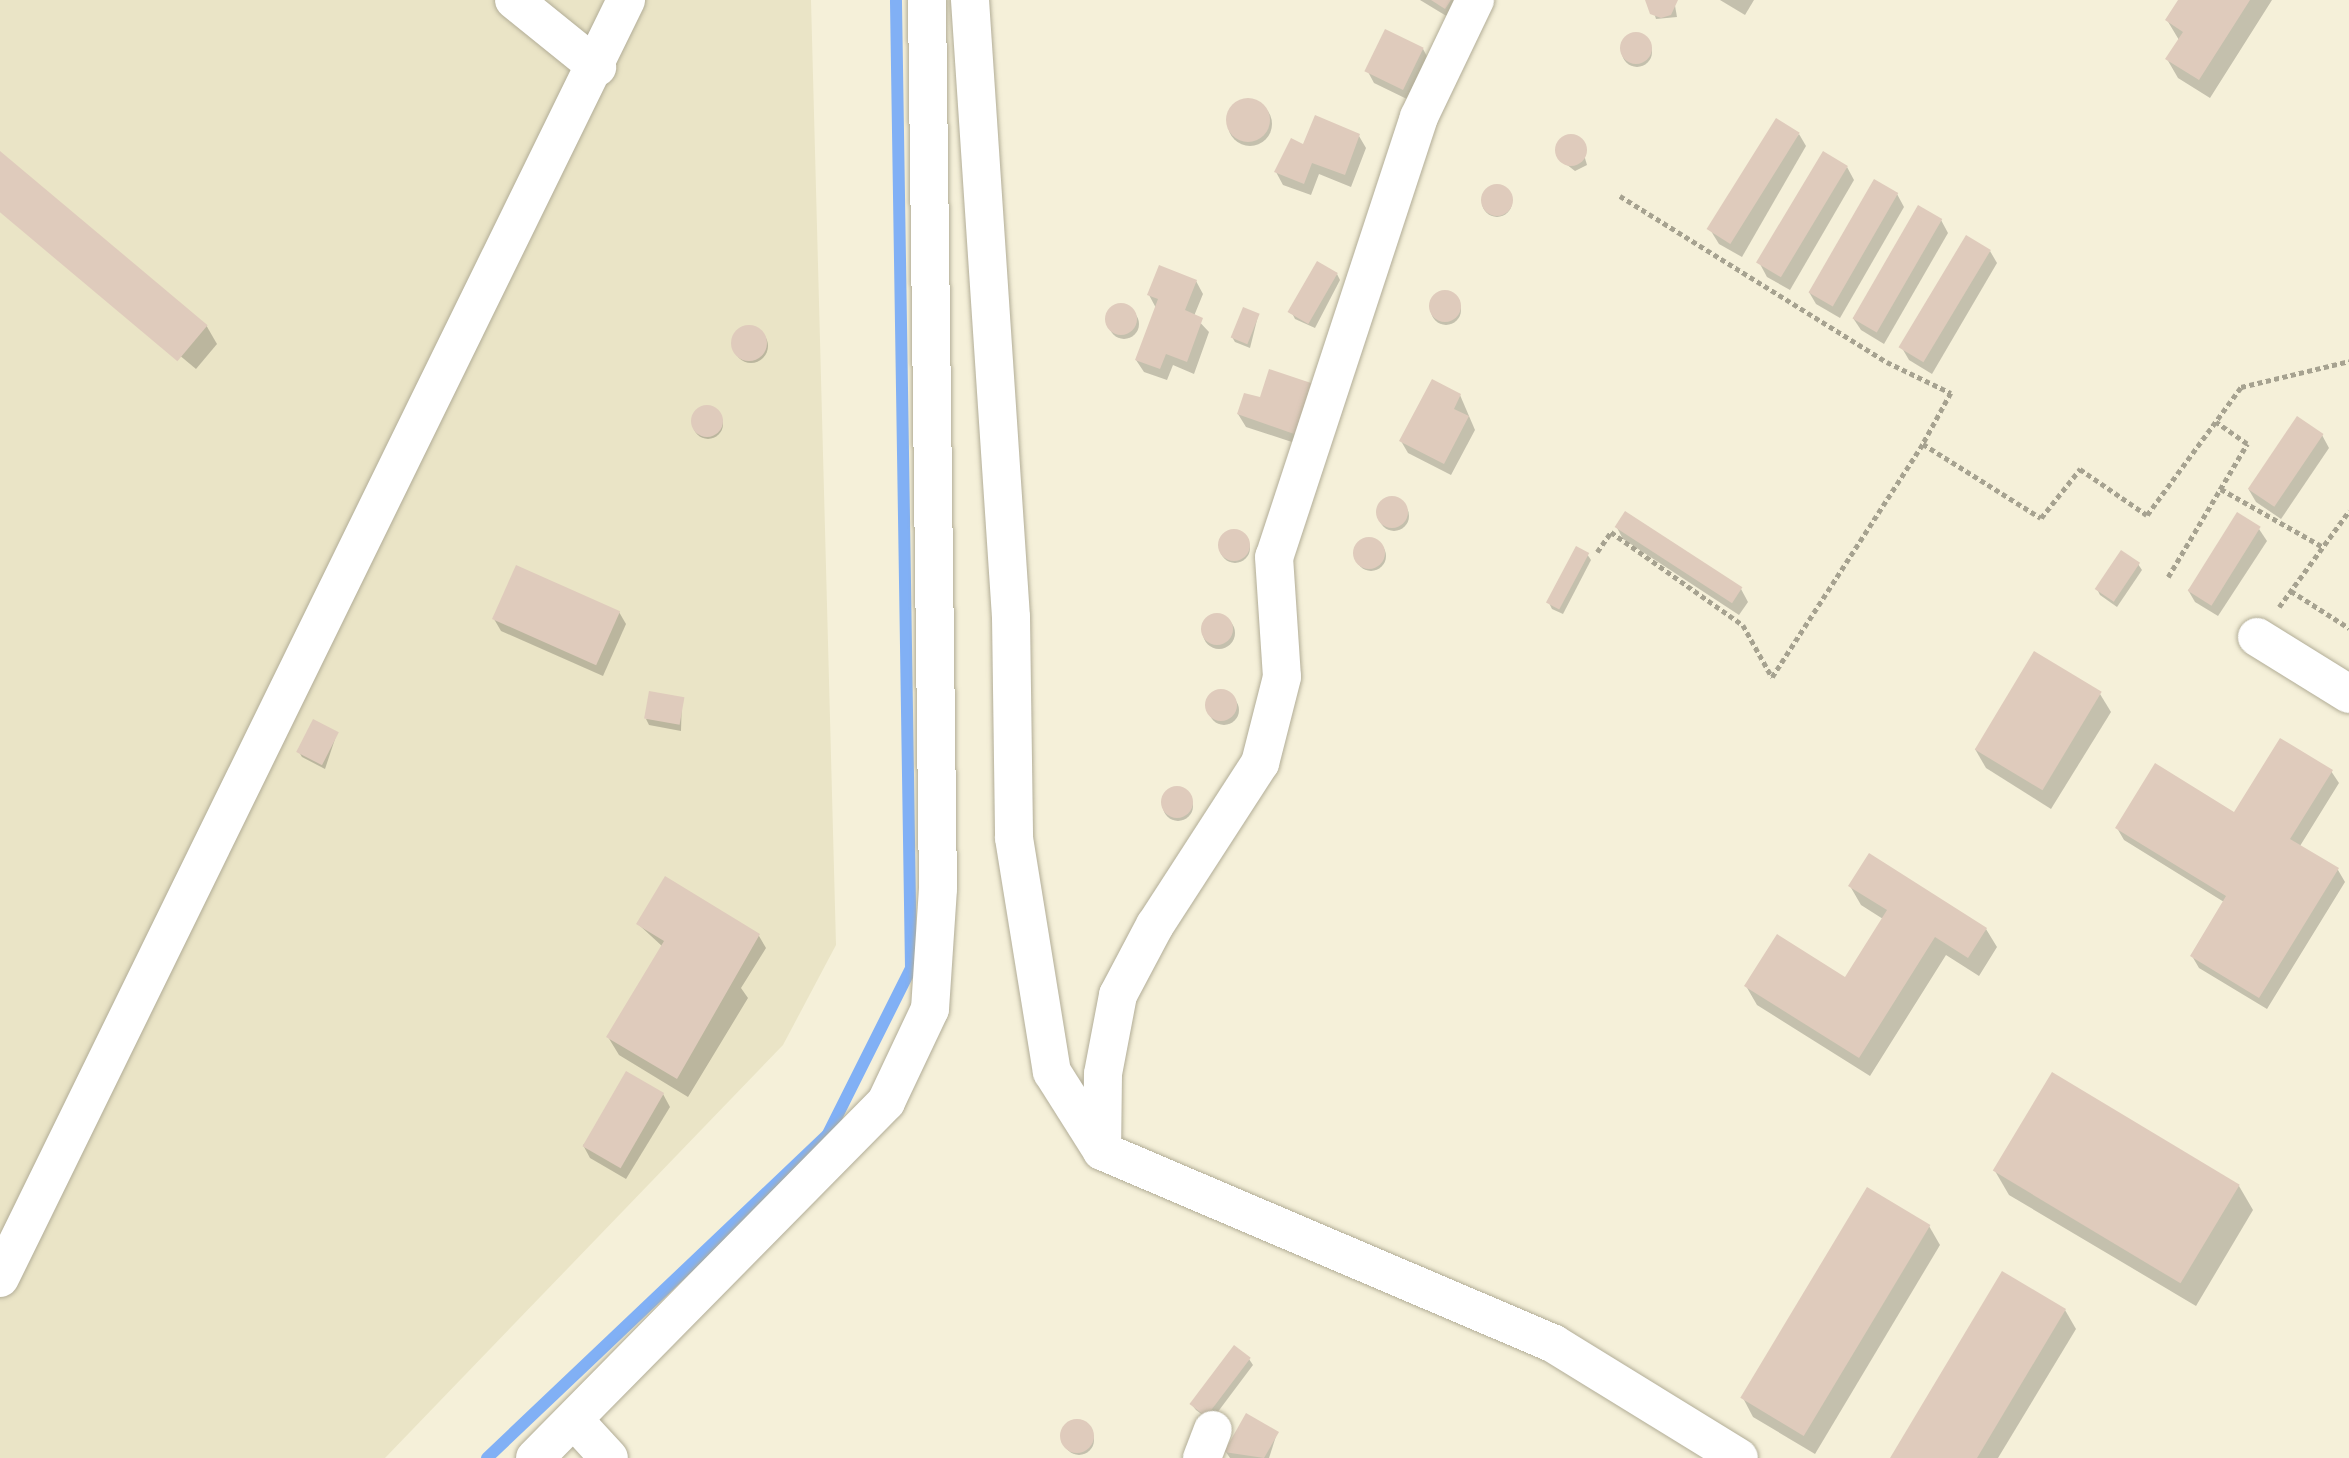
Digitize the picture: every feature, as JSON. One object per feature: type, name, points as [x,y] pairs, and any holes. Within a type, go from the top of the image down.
[{"type":"street","points":[[514,0],[597,68]]},
{"type":"street","points":[[0,1278],[597,68],[626,0]]},
{"type":"street","points":[[535,1458],[575,1421],[886,1102],[930,1009],[939,889],[927,0]]},
{"type":"street","points":[[970,0],[1011,617],[1014,838],[1052,1072],[1102,1151],[1554,1344],[1739,1458]]},
{"type":"street","points":[[1102,1151],[1103,1074],[1118,995],[1154,925],[1260,763],[1282,677],[1275,557],[1419,117],[1475,0]]},
{"type":"street","points":[[2257,637],[2349,694]]},
{"type":"street","points":[[575,1421],[609,1458]]},
{"type":"path","points":[[1597,552],[1611,532],[1743,625],[1772,677],[1923,444],[1951,393],[1887,362],[1620,196]]},
{"type":"path","points":[[1923,444],[2041,518],[2080,469],[2147,515],[2241,387],[2349,361]]},
{"type":"path","points":[[2168,577],[2248,444],[2216,422]]},
{"type":"path","points":[[2221,489],[2323,547]]},
{"type":"path","points":[[2257,637],[2349,512]]},
{"type":"path","points":[[2291,591],[2349,628]]},
{"type":"shaded area","points":[[0,0],[811,0],[836,945],[783,1045],[385,1458],[0,1458]]},
{"type":"building","points":[[1431,0],[1451,0],[1445,9]]},
{"type":"building","points":[[1645,0],[1678,0],[1671,15],[1661,18],[1650,14]]},
{"type":"building","points":[[2178,0],[2250,0],[2199,80],[2165,59],[2183,32],[2165,20]]},
{"type":"building","points":[[1385,29],[1424,48],[1403,90],[1364,71]]},
{"type":"building","points":[[1636,32],[1647,37],[1652,48],[1647,59],[1636,64],[1625,59],[1620,48],[1625,37]]},
{"type":"building","points":[[1248,98],[1263,105],[1270,120],[1263,135],[1248,142],[1233,135],[1226,120],[1233,105]]},
{"type":"building","points":[[1315,115],[1360,134],[1345,175],[1312,163],[1304,184],[1274,172],[1291,138],[1303,144]]},
{"type":"building","points":[[1776,118],[1800,133],[1730,244],[1707,229]]},
{"type":"building","points":[[1571,134],[1582,139],[1587,150],[1582,161],[1571,166],[1560,161],[1555,150],[1560,139]]},
{"type":"building","points":[[0,151],[208,325],[177,361],[0,212]]},
{"type":"building","points":[[1823,151],[1848,166],[1781,277],[1756,262]]},
{"type":"building","points":[[1874,179],[1898,193],[1833,306],[1808,292]]},
{"type":"building","points":[[1497,184],[1508,189],[1513,200],[1508,211],[1497,216],[1486,211],[1481,200],[1486,189]]},
{"type":"building","points":[[1918,205],[1942,219],[1877,332],[1852,318]]},
{"type":"building","points":[[1966,235],[1991,250],[1923,362],[1899,347]]},
{"type":"building","points":[[1317,261],[1338,273],[1308,324],[1288,312]]},
{"type":"building","points":[[1159,265],[1197,280],[1185,310],[1203,318],[1187,362],[1166,354],[1160,369],[1135,360],[1158,299],[1147,295]]},
{"type":"building","points":[[1445,290],[1456,295],[1461,306],[1456,317],[1445,322],[1434,317],[1429,306],[1434,295]]},
{"type":"building","points":[[1121,303],[1132,308],[1137,319],[1132,330],[1121,335],[1110,330],[1105,319],[1110,308]]},
{"type":"building","points":[[1243,307],[1260,314],[1247,344],[1231,338]]},
{"type":"building","points":[[749,325],[762,330],[767,343],[762,356],[749,361],[736,356],[731,343],[736,330]]},
{"type":"building","points":[[1269,369],[1314,384],[1297,435],[1237,414],[1244,393],[1260,397]]},
{"type":"building","points":[[1432,379],[1461,394],[1454,409],[1469,416],[1444,464],[1399,441]]},
{"type":"building","points":[[707,405],[718,410],[723,421],[718,432],[707,437],[696,432],[691,421],[696,410]]},
{"type":"building","points":[[2297,416],[2324,434],[2274,507],[2248,489]]},
{"type":"building","points":[[1392,496],[1403,501],[1408,512],[1403,523],[1392,528],[1381,523],[1376,512],[1381,501]]},
{"type":"building","points":[[1625,511],[1742,587],[1732,603],[1615,527]]},
{"type":"building","points":[[2237,512],[2261,527],[2211,606],[2188,591]]},
{"type":"building","points":[[1234,529],[1245,534],[1250,545],[1245,556],[1234,561],[1223,556],[1218,545],[1223,534]]},
{"type":"building","points":[[1369,537],[1380,542],[1385,553],[1380,564],[1369,569],[1358,564],[1353,553],[1358,542]]},
{"type":"building","points":[[1576,546],[1589,553],[1559,610],[1546,603]]},
{"type":"building","points":[[2121,550],[2140,563],[2114,602],[2095,589]]},
{"type":"building","points":[[516,565],[620,611],[596,665],[492,619]]},
{"type":"building","points":[[1217,613],[1228,618],[1233,629],[1228,640],[1217,645],[1206,640],[1201,629],[1206,618]]},
{"type":"building","points":[[2034,651],[2102,692],[2042,790],[1975,750]]},
{"type":"building","points":[[1221,689],[1232,694],[1237,705],[1232,716],[1221,721],[1210,716],[1205,705],[1210,694]]},
{"type":"building","points":[[649,691],[684,697],[680,725],[644,719]]},
{"type":"building","points":[[313,719],[339,732],[322,765],[296,752]]},
{"type":"building","points":[[2280,738],[2333,770],[2290,839],[2339,868],[2259,998],[2190,956],[2226,896],[2115,828],[2155,763],[2234,812]]},
{"type":"building","points":[[1177,786],[1188,791],[1193,802],[1188,813],[1177,818],[1166,813],[1161,802],[1166,791]]},
{"type":"building","points":[[1869,853],[1987,928],[1968,958],[1935,937],[1859,1058],[1744,986],[1777,934],[1845,977],[1887,910],[1848,886]]},
{"type":"building","points":[[665,876],[760,934],[677,1079],[606,1037],[664,941],[636,924]]},
{"type":"building","points":[[626,1071],[664,1093],[621,1168],[582,1146]]},
{"type":"building","points":[[2052,1072],[2240,1185],[2180,1283],[1993,1171]]},
{"type":"building","points":[[1867,1187],[1930,1225],[1804,1436],[1740,1398]]},
{"type":"building","points":[[2002,1271],[2066,1309],[1977,1458],[1890,1458]]},
{"type":"building","points":[[1234,1345],[1251,1358],[1206,1417],[1189,1404]]},
{"type":"building","points":[[1246,1413],[1279,1432],[1264,1458],[1224,1452]]},
{"type":"building","points":[[1077,1419],[1089,1424],[1094,1436],[1089,1448],[1077,1453],[1065,1448],[1060,1436],[1065,1424]]},
{"type":"waterway","points":[[487,1458],[828,1134],[911,968],[896,0]]}]
